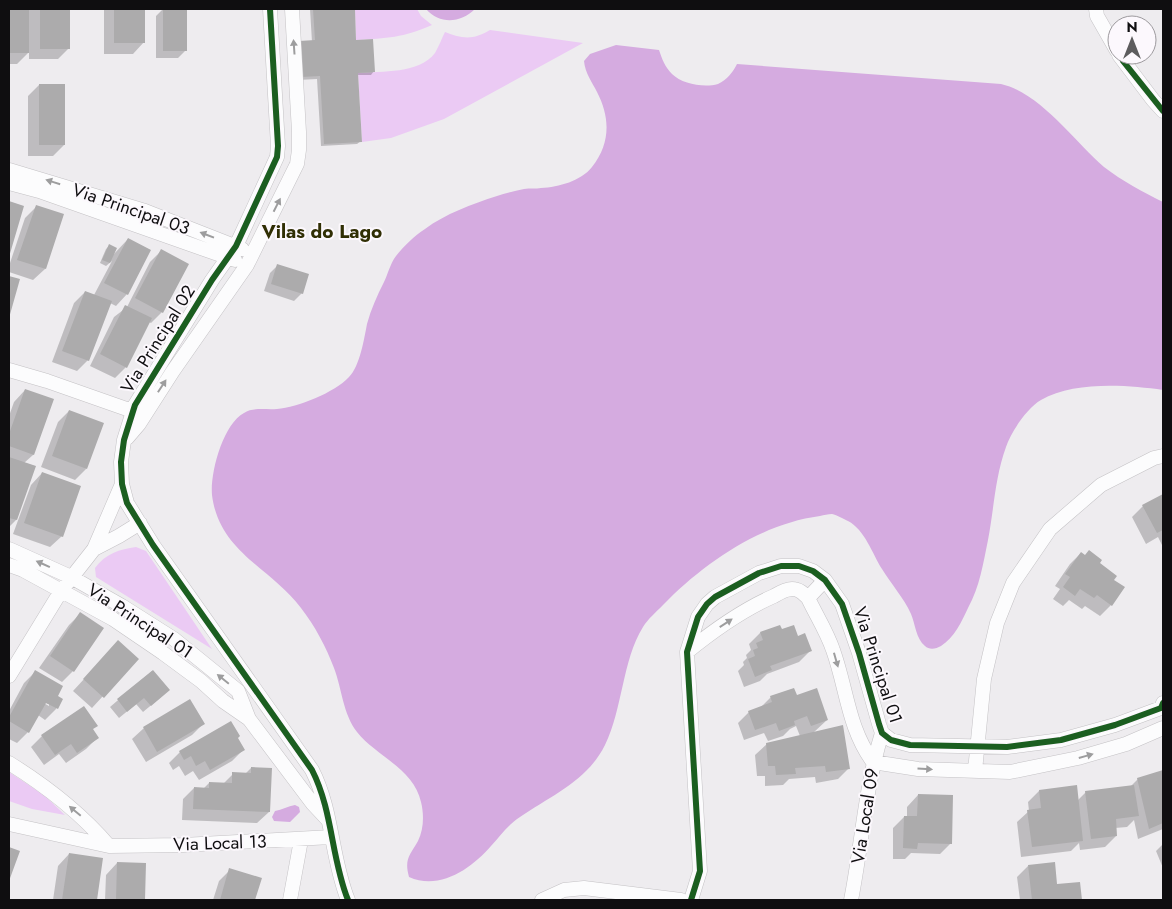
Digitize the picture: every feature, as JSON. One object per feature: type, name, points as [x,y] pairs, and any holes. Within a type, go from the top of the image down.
[{"type":"street","name":"Via Principal 02","points":[[270,9],[278,146],[274,168],[232,251],[149,381],[138,413],[124,440],[121,462],[122,484],[127,503],[140,523],[312,770],[325,803],[327,819]]},
{"type":"street","name":"Via Principal 02","points":[[138,413],[173,371],[249,260],[297,164],[299,150],[292,9]]},
{"type":"street","points":[[1096,9],[1097,16],[1107,33]]},
{"type":"street","points":[[1127,65],[1163,111]]},
{"type":"street","name":"Via Principal 03","points":[[9,170],[145,211],[249,260]]},
{"type":"street","name":"Via Principal 03","points":[[9,183],[232,251]]},
{"type":"street","points":[[9,370],[47,381],[138,413]]},
{"type":"street","points":[[975,771],[984,679],[997,623],[1013,583],[1050,529],[1101,485],[1154,458],[1163,456]]},
{"type":"street","points":[[9,676],[61,591],[94,549],[122,484]]},
{"type":"street","points":[[94,549],[140,523]]},
{"type":"street","name":"Via Principal 01","points":[[9,549],[71,577],[122,606],[174,639],[238,691],[249,719],[313,804],[327,819],[342,887],[348,900]]},
{"type":"street","name":"Via Principal 01","points":[[9,565],[23,570],[113,619],[163,653],[201,681],[223,701],[249,719]]},
{"type":"street","name":"Via Principal 01","points":[[691,900],[700,871],[687,652],[698,617],[707,604],[715,597],[759,573],[781,566],[799,566],[813,571],[825,580],[842,604],[859,653],[882,733],[891,740],[910,745],[1007,747],[1061,740],[1115,725],[1163,708]]},
{"type":"street","points":[[808,598],[825,580]]},
{"type":"street","points":[[687,652],[711,633],[753,605],[789,589],[802,591],[808,598],[833,649],[855,730],[862,748],[873,762],[918,769],[1010,772],[1078,758],[1126,744],[1163,728]]},
{"type":"street","name":"Via Local 09","points":[[851,900],[873,762],[882,733]]},
{"type":"street","points":[[9,762],[49,789],[91,825],[109,846]]},
{"type":"street","name":"Via Local 13","points":[[9,824],[109,846],[183,845],[331,837]]},
{"type":"street","points":[[290,900],[301,840]]},
{"type":"street","points":[[542,900],[564,890],[584,888],[681,900]]},
{"type":"shaded area","points":[[355,9],[417,9],[421,16],[432,25],[403,35],[356,40]]},
{"type":"shaded area","points":[[426,9],[475,9],[463,17],[444,20]]},
{"type":"shaded area","points":[[490,30],[583,43],[444,119],[391,138],[362,142],[358,73],[400,70],[420,65],[435,53],[445,32],[457,36],[473,37]]},
{"type":"shaded area","points":[[616,45],[659,50],[667,69],[672,74],[687,83],[700,85],[718,84],[729,76],[737,64],[1001,84],[1029,97],[1056,119],[1104,167],[1125,182],[1163,202],[1163,390],[1117,386],[1085,387],[1054,394],[1041,400],[1025,414],[1012,434],[1002,458],[981,575],[972,600],[950,639],[937,648],[928,648],[922,643],[908,608],[882,569],[864,536],[854,525],[836,515],[824,515],[798,520],[776,527],[734,548],[715,560],[679,589],[643,627],[636,640],[626,670],[611,731],[605,745],[589,768],[568,786],[516,820],[475,862],[465,869],[444,879],[421,881],[409,877],[407,866],[422,827],[422,807],[417,791],[403,772],[365,741],[352,725],[331,660],[320,637],[301,608],[289,594],[235,545],[225,531],[217,515],[212,495],[213,474],[224,438],[230,427],[244,413],[255,409],[286,408],[305,402],[325,394],[349,377],[359,359],[370,313],[392,262],[409,241],[441,219],[478,202],[524,189],[562,185],[576,180],[592,167],[603,149],[606,120],[601,101],[587,73],[584,61],[590,54]]},
{"type":"shaded area","points":[[136,547],[146,551],[212,649],[96,577],[95,568],[103,559],[124,549]]},
{"type":"shaded area","points":[[9,772],[44,795],[65,815],[32,809],[9,801]]},
{"type":"shaded area","points":[[295,805],[299,807],[300,812],[290,822],[274,821],[272,817],[275,811]]},
{"type":"building","points":[[9,9],[29,9],[29,53],[9,53]]},
{"type":"building","points":[[40,9],[70,9],[70,49],[40,49]]},
{"type":"building","points":[[114,9],[145,9],[145,43],[114,43]]},
{"type":"building","points":[[163,9],[187,9],[187,51],[163,51]]},
{"type":"building","points":[[313,9],[355,9],[356,40],[373,39],[375,72],[358,73],[362,142],[324,144],[320,76],[301,77],[299,41],[315,40]]},
{"type":"building","points":[[39,84],[65,84],[65,145],[39,145]]},
{"type":"building","points":[[9,201],[24,206],[9,257]]},
{"type":"building","points":[[36,205],[64,214],[46,269],[17,260]]},
{"type":"building","points":[[128,238],[151,250],[128,295],[104,283]]},
{"type":"building","points":[[109,244],[117,248],[110,263],[102,260]]},
{"type":"building","points":[[161,249],[189,264],[163,313],[135,298]]},
{"type":"building","points":[[277,264],[309,274],[303,294],[271,284]]},
{"type":"building","points":[[9,276],[20,279],[9,318]]},
{"type":"building","points":[[85,291],[112,301],[89,361],[62,351]]},
{"type":"building","points":[[125,305],[152,318],[127,368],[100,354]]},
{"type":"building","points":[[25,389],[54,399],[34,455],[9,446],[9,434]]},
{"type":"building","points":[[69,410],[104,423],[87,469],[52,456]]},
{"type":"building","points":[[9,457],[36,466],[17,520],[9,518]]},
{"type":"building","points":[[42,472],[81,486],[63,537],[24,523]]},
{"type":"building","points":[[1163,494],[1163,530],[1157,533],[1142,505]]},
{"type":"building","points":[[1089,550],[1102,560],[1100,563],[1117,576],[1114,580],[1125,587],[1112,606],[1097,595],[1094,598],[1080,589],[1075,596],[1063,587],[1070,577],[1065,574],[1081,552],[1085,555]]},
{"type":"building","points":[[80,612],[104,628],[74,672],[50,656]]},
{"type":"building","points":[[780,625],[782,629],[794,625],[798,636],[805,633],[812,651],[770,666],[772,670],[755,677],[748,659],[755,656],[753,650],[758,648],[756,643],[763,640],[760,632]]},
{"type":"building","points":[[118,640],[139,659],[104,698],[83,679]]},
{"type":"building","points":[[35,670],[63,686],[58,696],[63,699],[58,709],[46,703],[29,733],[9,721],[9,717]]},
{"type":"building","points":[[153,670],[170,690],[151,706],[144,698],[127,712],[117,699]]},
{"type":"building","points":[[794,688],[797,695],[817,688],[828,720],[811,726],[807,716],[794,721],[795,725],[779,731],[776,723],[755,730],[748,711],[772,702],[770,696]]},
{"type":"building","points":[[190,699],[205,724],[157,752],[143,727]]},
{"type":"building","points":[[84,706],[98,726],[93,729],[99,738],[77,753],[71,744],[55,755],[41,735]]},
{"type":"building","points":[[231,721],[240,736],[238,738],[245,750],[210,770],[205,761],[196,766],[191,756],[184,760],[179,751]]},
{"type":"building","points":[[843,725],[850,769],[826,772],[825,766],[795,768],[796,774],[776,775],[775,766],[768,766],[766,743]]},
{"type":"building","points":[[251,767],[272,768],[270,812],[193,809],[194,787],[209,788],[209,782],[232,783],[232,772],[251,773]]},
{"type":"building","points":[[1163,770],[1163,823],[1149,829],[1137,778]]},
{"type":"building","points":[[1077,785],[1083,841],[1032,847],[1027,810],[1041,808],[1039,790]]},
{"type":"building","points":[[1134,785],[1139,816],[1116,819],[1117,836],[1091,839],[1085,791]]},
{"type":"building","points":[[918,794],[953,795],[952,844],[918,843],[917,849],[903,848],[904,816],[917,816]]},
{"type":"building","points":[[9,847],[20,851],[9,881]]},
{"type":"building","points":[[69,853],[103,858],[97,900],[62,900]]},
{"type":"building","points":[[117,862],[146,863],[145,900],[116,900]]},
{"type":"building","points":[[1055,862],[1057,884],[1080,882],[1082,900],[1032,900],[1028,865]]},
{"type":"building","points":[[229,868],[262,878],[255,900],[220,900]]},
{"type":"cycle path","points":[[270,9],[278,146],[277,157],[236,246],[212,280],[135,405],[124,440],[121,462],[122,484],[127,503],[153,545],[312,770],[324,802],[338,868],[348,900]]},
{"type":"cycle path","points":[[1126,65],[1163,111]]},
{"type":"cycle path","points":[[691,900],[700,871],[687,652],[698,617],[707,604],[715,597],[759,573],[781,566],[799,566],[813,571],[825,580],[842,604],[859,653],[882,733],[891,740],[910,745],[1007,747],[1061,740],[1115,725],[1161,708],[1163,703]]},
{"type":"district","name":"Vilas do Lago","points":[[322,231]]}]
